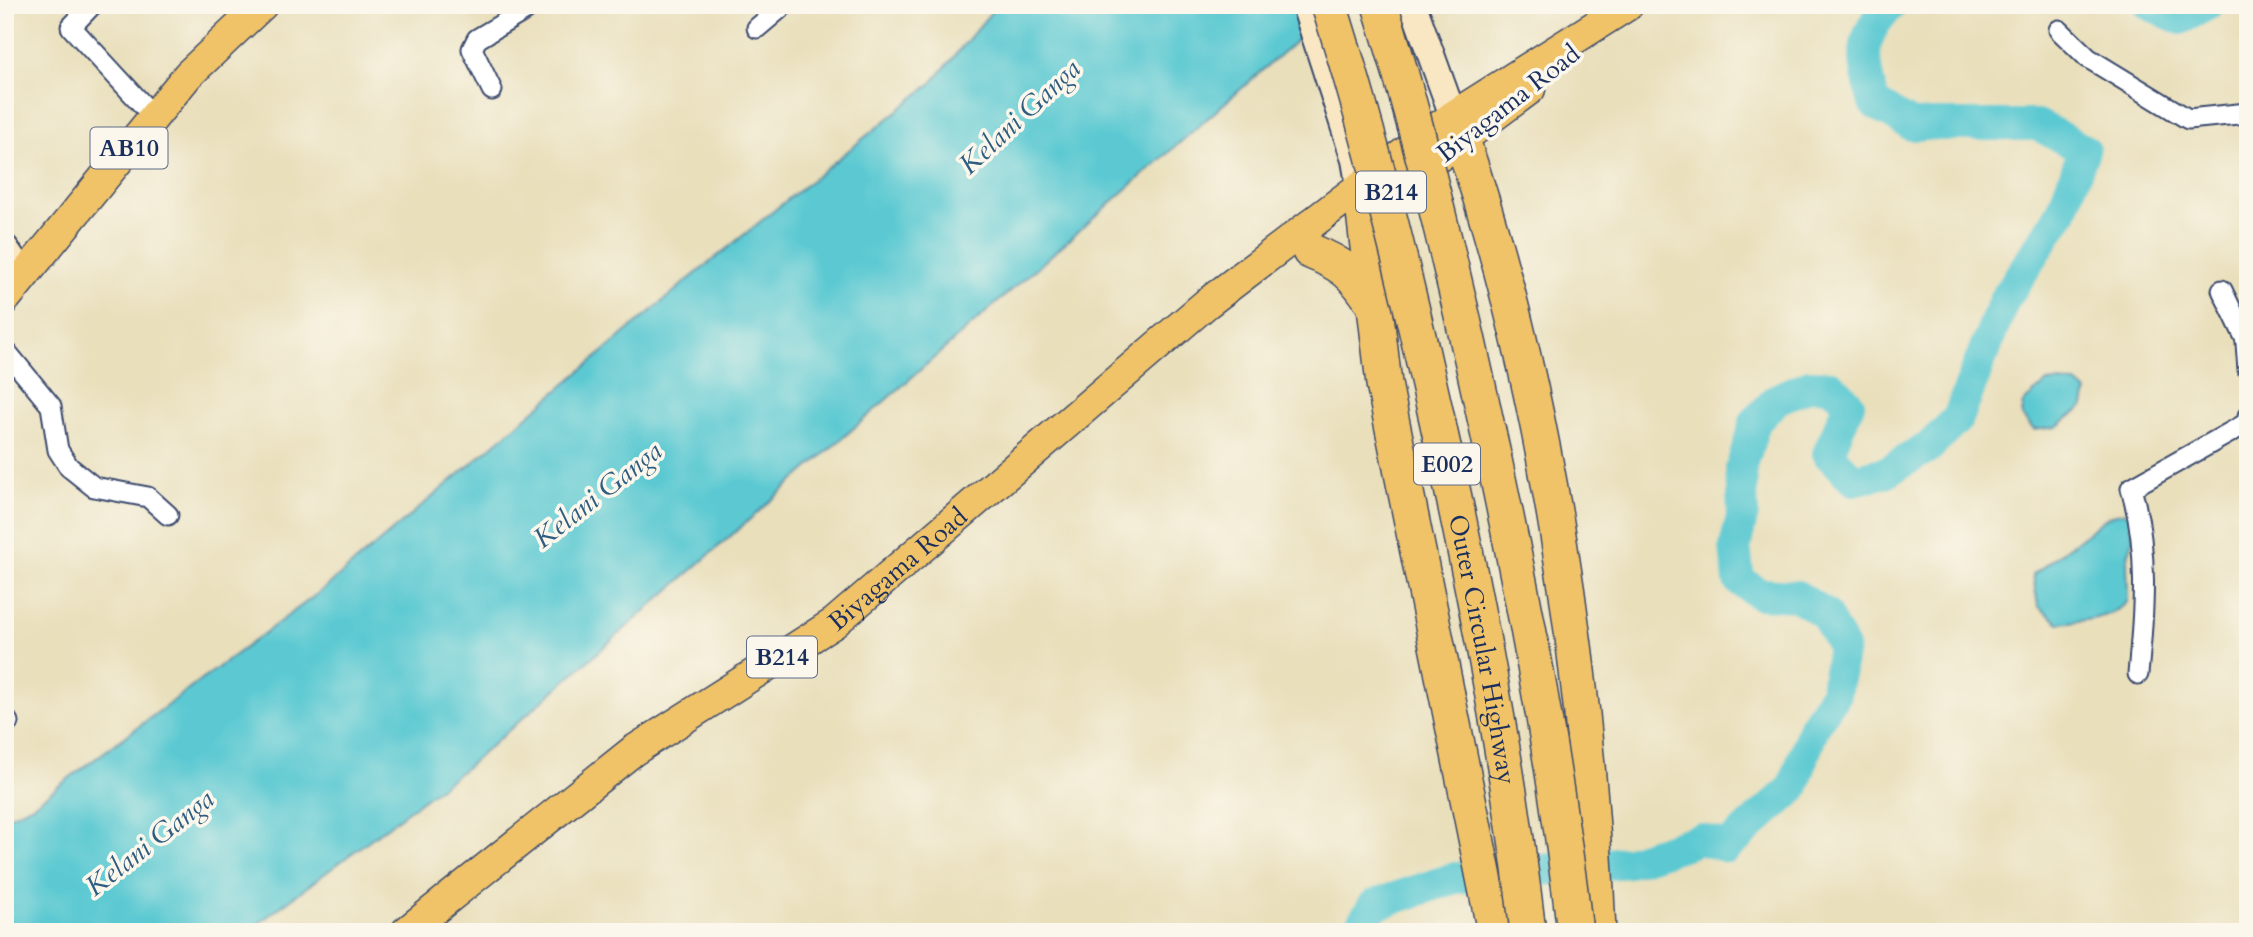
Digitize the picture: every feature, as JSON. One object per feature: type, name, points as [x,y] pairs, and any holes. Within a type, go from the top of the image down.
[{"type":"highway","name":"Outer Circular Highway","points":[[1329,5],[1396,241],[1463,536],[1499,736],[1528,932]]},
{"type":"highway","name":"Outer Circular Highway","points":[[1380,5],[1455,282],[1506,512],[1546,721],[1575,932]]},
{"type":"highway","points":[[1458,128],[1503,282],[1538,435],[1574,645],[1591,791],[1598,932]]},
{"type":"highway","points":[[1362,200],[1373,303],[1398,463],[1495,932]]},
{"type":"highway","points":[[1310,251],[1340,263],[1360,283],[1373,303]]},
{"type":"main road","name":"AB10","points":[[14,288],[188,75],[262,5]]},
{"type":"main road","name":"Biyagama Road","points":[[406,932],[633,751],[834,624],[1142,362],[1206,304],[1362,200],[1458,128],[1544,78],[1628,5]]},
{"type":"main road","name":"Biyagama Road","points":[[1142,362],[1219,317],[1310,251],[1362,200]]},
{"type":"street","points":[[92,5],[71,27],[155,117]]},
{"type":"street","points":[[492,90],[472,49],[477,39],[534,5]]},
{"type":"street","points":[[757,28],[785,5]]},
{"type":"street","points":[[1305,5],[1355,160],[1362,200]]},
{"type":"street","points":[[1413,5],[1458,128]]},
{"type":"street","points":[[2059,30],[2088,58],[2188,119],[2248,113]]},
{"type":"street","points":[[5,248],[14,288]]},
{"type":"street","points":[[2222,290],[2247,344],[2248,370]]},
{"type":"street","points":[[5,350],[51,406],[58,450],[69,467],[94,487],[148,497],[168,514]]},
{"type":"street","points":[[2138,674],[2145,601],[2140,518],[2131,488],[2247,423],[2248,416]]},
{"type":"water","name":"Kelani Ganga","points":[[997,5],[1330,5],[1298,39],[468,766],[247,932],[5,932],[5,818],[33,805],[325,588],[683,284],[932,83]]},
{"type":"water","points":[[2047,382],[2076,383],[2087,392],[2084,406],[2057,427],[2034,430],[2022,416],[2024,402]]},
{"type":"water","points":[[2124,512],[2130,517],[2133,539],[2127,560],[2128,601],[2114,612],[2105,615],[2059,623],[2038,606],[2033,575],[2109,516]]},
{"type":"waterway","points":[[1356,932],[1374,905],[1455,878],[1629,862],[1700,839],[1727,847],[1793,788],[1814,726],[1835,694],[1843,648],[1825,614],[1797,596],[1759,594],[1739,580],[1735,547],[1743,513],[1741,469],[1755,422],[1777,399],[1810,385],[1831,386],[1849,404],[1828,454],[1854,480],[1886,472],[1929,447],[1958,418],[2004,300],[2061,213],[2084,150],[2038,125],[1911,125],[1874,103],[1865,62],[1867,39],[1872,28],[1891,5]]},
{"type":"waterway","points":[[2150,5],[2181,19],[2207,5]]}]
